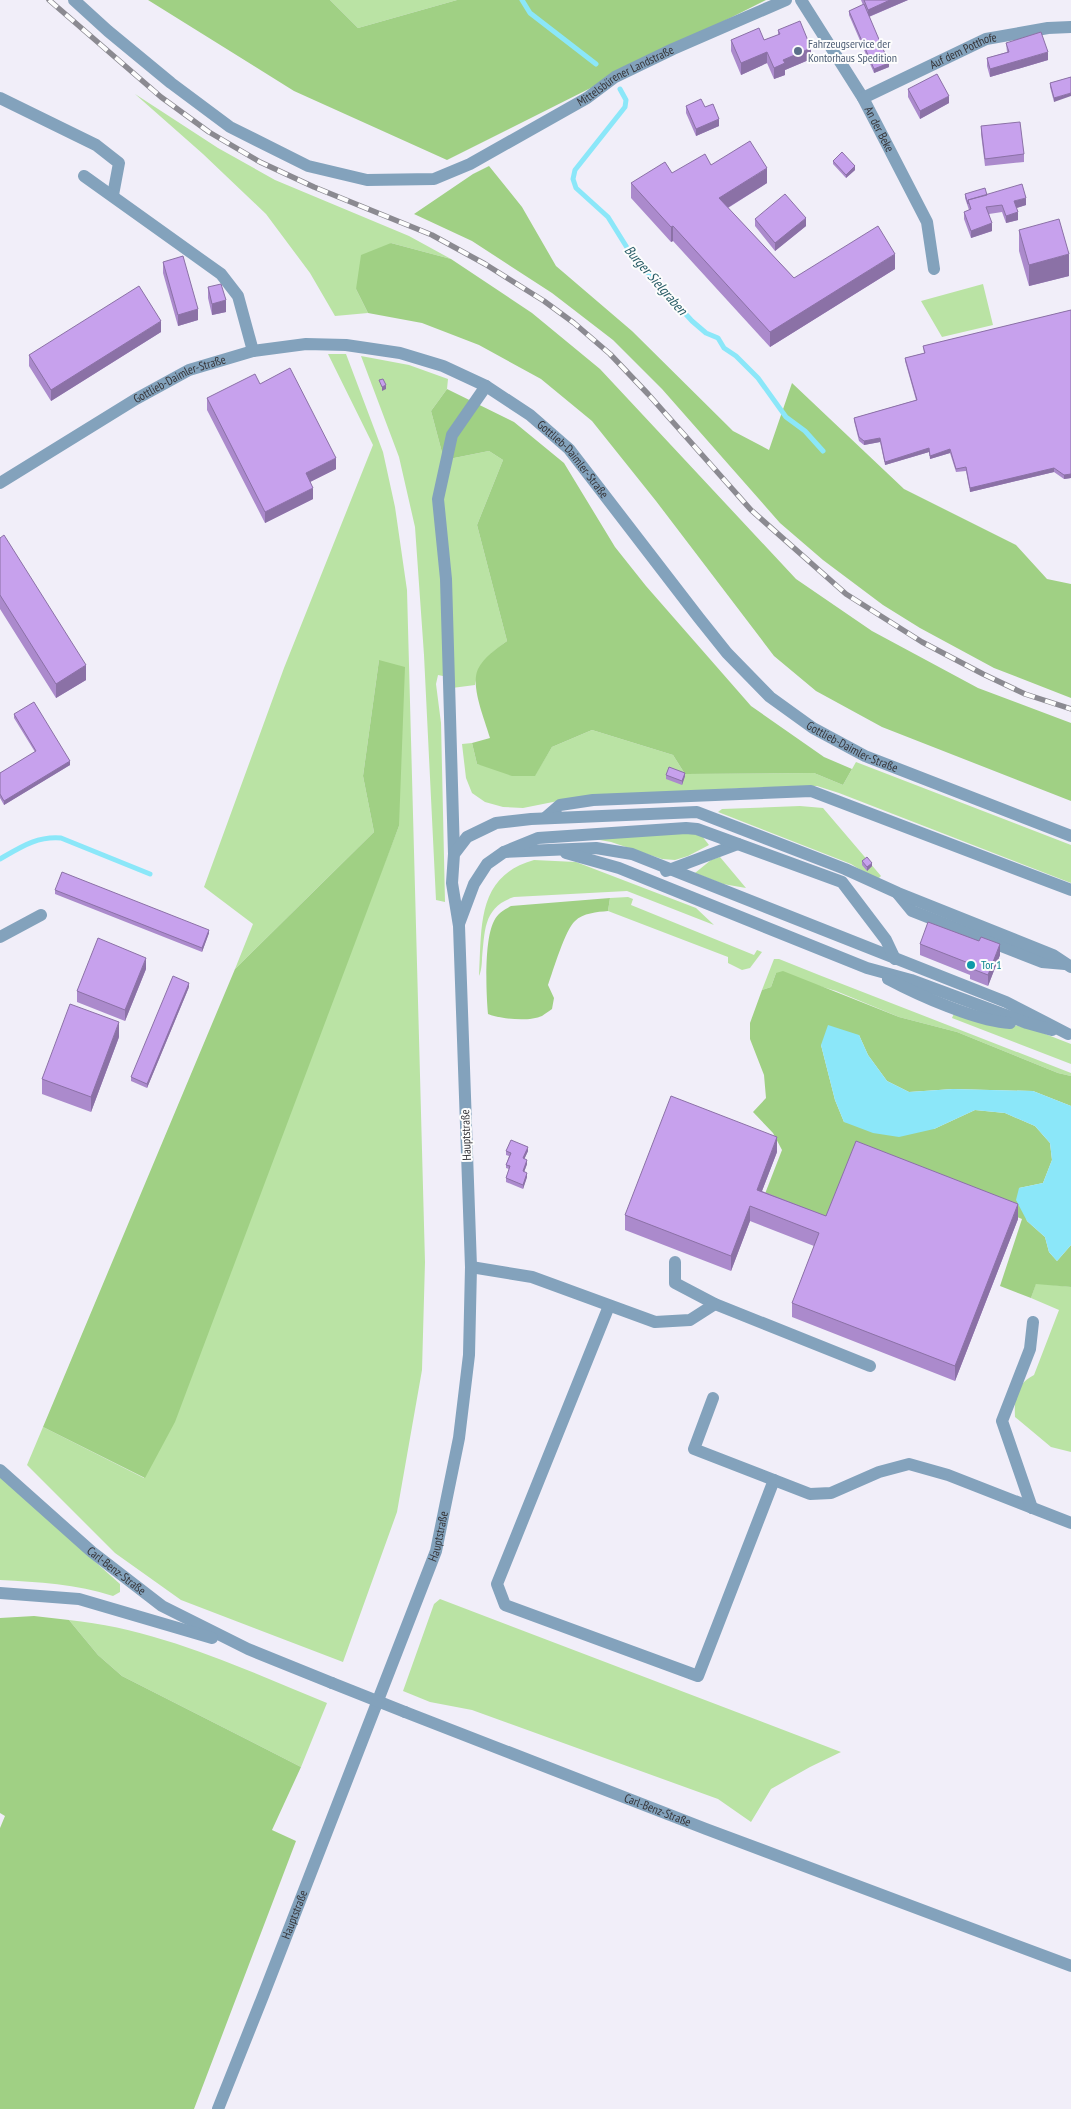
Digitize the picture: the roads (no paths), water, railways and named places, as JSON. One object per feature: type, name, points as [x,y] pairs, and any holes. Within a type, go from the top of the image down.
[{"type":"street","name":"Mittelsbürener Landstraße","points":[[74,0],[108,32],[171,83],[230,127],[308,166],[367,180],[434,179],[470,164],[587,98],[615,77],[673,49],[786,0]]},
{"type":"street","name":"An der Beke","points":[[801,0],[863,98],[927,222],[934,269]]},
{"type":"street","name":"Auf dem Potthofe","points":[[863,98],[986,39],[1048,28],[1071,27]]},
{"type":"street","points":[[0,98],[96,145],[119,163],[113,195]]},
{"type":"street","points":[[84,176],[221,274],[238,296],[253,351]]},
{"type":"street","name":"Gottlieb-Daimler-Straße","points":[[0,483],[136,398],[189,370],[253,351],[306,344],[346,345],[400,353],[443,366],[486,386],[530,416],[568,449],[704,625],[727,653],[770,697],[813,728],[865,756],[1071,836]]},
{"type":"street","name":"Hauptstraße","points":[[218,2109],[264,1996],[436,1551],[459,1438],[469,1355],[471,1267],[458,926],[452,883],[454,854],[446,639],[446,578],[438,499],[452,435],[486,386]]},
{"type":"street","points":[[545,818],[560,805],[593,800],[811,791],[1071,890]]},
{"type":"street","points":[[697,812],[719,795]]},
{"type":"street","points":[[454,854],[467,837],[496,824],[545,818],[697,812],[845,869],[898,893],[1053,955],[1068,966]]},
{"type":"street","points":[[458,926],[474,884],[487,864],[504,852],[538,838],[686,828],[697,829],[842,882],[886,940],[895,959]]},
{"type":"street","points":[[645,879],[738,844]]},
{"type":"street","points":[[504,852],[596,848],[632,854],[1006,1002],[1070,1035]]},
{"type":"street","points":[[555,850],[611,866],[645,879],[867,968],[907,990],[981,1018],[1027,1023],[1070,1035]]},
{"type":"street","points":[[0,937],[41,915]]},
{"type":"street","points":[[674,1262],[675,1283],[715,1304],[870,1366]]},
{"type":"street","points":[[471,1267],[532,1277],[655,1322],[690,1320],[715,1304]]},
{"type":"street","points":[[609,1306],[497,1584],[504,1605],[698,1676],[774,1480]]},
{"type":"street","points":[[1032,1508],[1002,1421],[1030,1349],[1033,1322]]},
{"type":"street","points":[[713,1398],[694,1450],[810,1494],[831,1493],[879,1472],[909,1464],[948,1475],[1071,1523]]},
{"type":"street","name":"Carl-Benz-Straße","points":[[0,1470],[92,1552],[162,1606],[248,1649],[714,1833],[1071,1966]]},
{"type":"street","name":"Carl-Benz-Straße","points":[[0,1593],[79,1599],[248,1649]]},
{"type":"water","points":[[828,1025],[859,1035],[868,1055],[887,1081],[909,1092],[953,1089],[1033,1091],[1071,1106],[1071,1245],[1057,1261],[1049,1252],[1045,1237],[1027,1221],[1016,1200],[1019,1188],[1043,1183],[1052,1160],[1050,1143],[1035,1126],[1005,1113],[975,1110],[934,1129],[899,1137],[873,1133],[844,1122],[835,1100],[821,1045]]},
{"type":"waterway","name":"Burger Sielgraben","points":[[522,0],[530,13],[596,64]]},
{"type":"waterway","name":"Burger Sielgraben","points":[[620,89],[626,100],[625,107],[575,170],[573,179],[576,188],[608,217],[631,254],[692,321],[706,333],[718,338],[724,348],[736,356],[758,378],[786,417],[805,431],[823,451]]},
{"type":"waterway","points":[[0,859],[37,841],[61,838],[150,874]]},
{"type":"railway","points":[[49,0],[161,97],[209,132],[260,162],[314,187],[432,235],[485,264],[544,301],[574,323],[610,354],[751,510],[846,594],[922,642],[983,674],[1025,694],[1071,709]]},
{"type":"place","name":"Fahrzeugservice der Kontorhaus Spedition","points":[[798,51]]},
{"type":"place","name":"Tor 1","points":[[971,965]]}]
